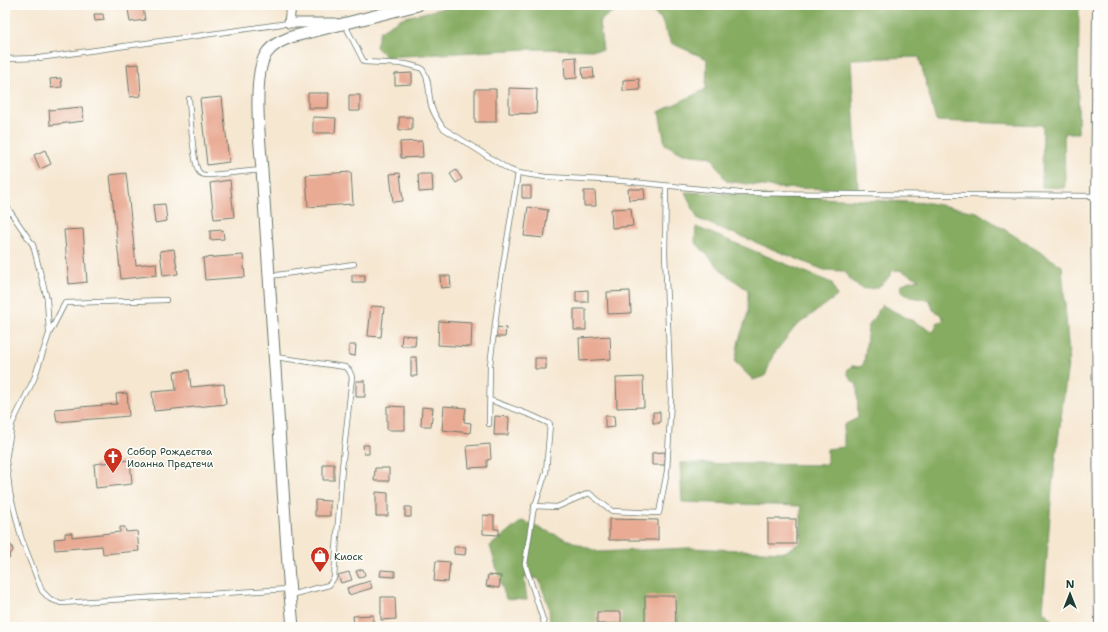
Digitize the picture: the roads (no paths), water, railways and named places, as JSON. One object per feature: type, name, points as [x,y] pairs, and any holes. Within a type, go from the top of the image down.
[{"type":"main road","points":[[1100,5],[1098,196],[1102,627]]},
{"type":"street","points":[[290,5],[289,23],[344,23]]},
{"type":"street","points":[[293,627],[289,592],[268,276],[258,104],[260,70],[265,54],[275,44],[291,37],[418,5]]},
{"type":"lane","points":[[5,59],[39,58],[75,54],[289,23]]},
{"type":"lane","points":[[344,23],[364,62],[406,64],[421,68],[427,78],[434,112],[443,128],[518,173],[546,177],[622,181],[740,193],[1098,196]]},
{"type":"lane","points":[[189,99],[195,161],[198,171],[202,175],[262,170]]},
{"type":"lane","points":[[489,424],[490,365],[500,284],[518,173]]},
{"type":"lane","points":[[534,506],[557,508],[589,493],[612,511],[659,514],[667,471],[671,399],[665,253],[666,186]]},
{"type":"lane","points":[[5,204],[33,245],[47,299],[49,334]]},
{"type":"lane","points":[[268,276],[354,264]]},
{"type":"lane","points":[[166,300],[65,303],[49,334],[34,379],[12,424],[6,460],[10,493],[21,537],[42,591],[46,597],[54,602],[61,603],[289,592],[329,585],[334,578],[342,468],[352,377],[349,370],[345,367],[273,357]]},
{"type":"lane","points":[[490,400],[550,424],[546,472],[534,506],[525,564],[544,622]]},
{"type":"place","name":"Собор Рождества Иоанна Предтечи","points":[[113,474]]},
{"type":"place","name":"Киоск","points":[[320,573]]}]
